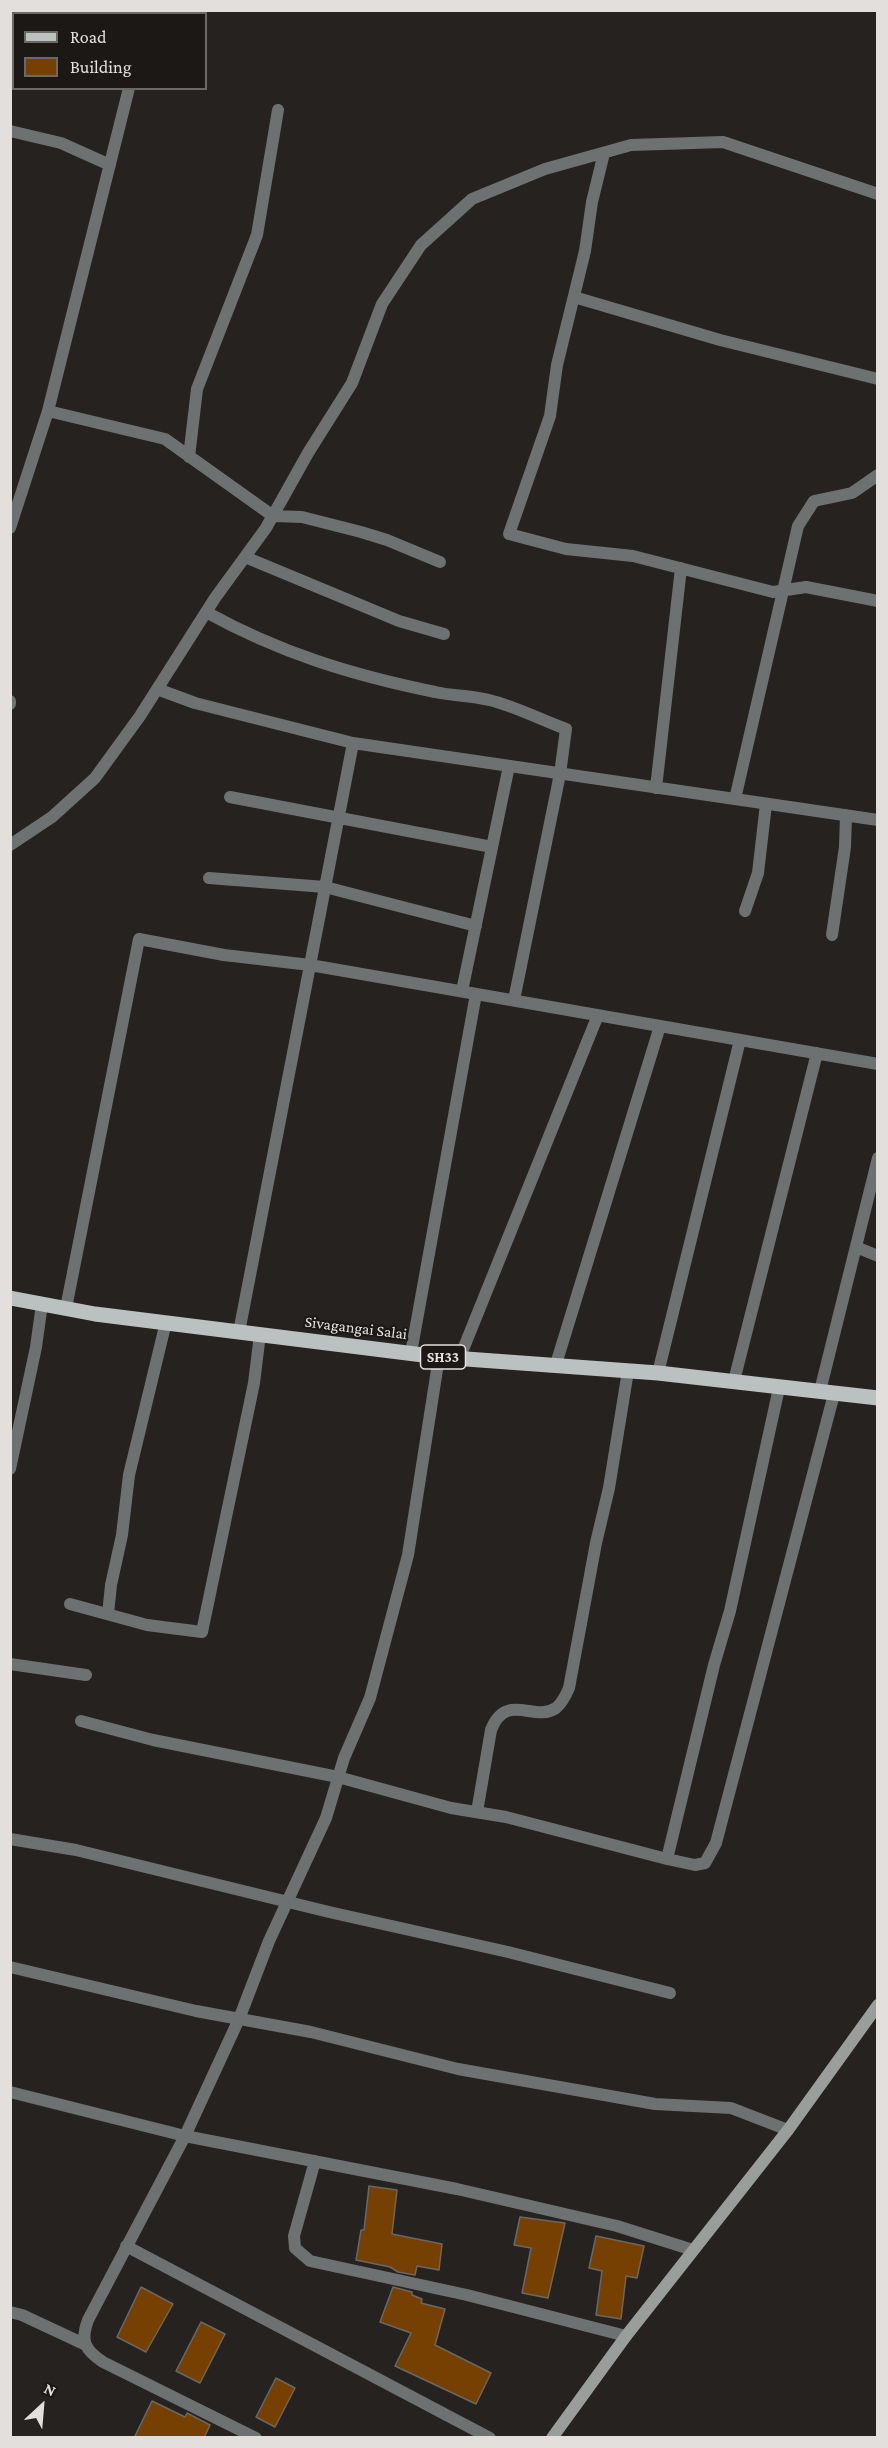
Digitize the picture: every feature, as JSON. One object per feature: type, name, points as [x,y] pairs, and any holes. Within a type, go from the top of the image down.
[{"type":"main road","name":"Sivagangai Salai","points":[[10,1298],[166,1323],[439,1357],[658,1373],[878,1398]]},
{"type":"street","points":[[10,528],[48,411],[129,90]]},
{"type":"street","points":[[189,457],[197,389],[257,235],[278,110]]},
{"type":"street","points":[[10,131],[61,143],[110,165]]},
{"type":"street","points":[[10,845],[52,817],[94,778],[157,689],[206,612],[273,516],[308,453],[352,383],[382,304],[421,244],[472,199],[545,169],[631,146],[723,142],[878,194]]},
{"type":"street","points":[[604,153],[592,202],[585,251],[557,365],[550,416],[509,534],[566,549],[633,556],[773,592],[806,587],[878,601]]},
{"type":"street","points":[[574,297],[720,340],[878,379]]},
{"type":"street","points":[[48,411],[165,439],[273,516],[303,518],[361,532],[440,562]]},
{"type":"street","points":[[735,799],[798,526],[814,501],[852,493],[878,475]]},
{"type":"street","points":[[245,557],[399,621],[444,634]]},
{"type":"street","points":[[656,788],[681,568]]},
{"type":"street","points":[[206,612],[248,636],[328,666],[436,692],[489,700],[566,729],[560,774],[514,1000]]},
{"type":"street","points":[[157,689],[195,703],[353,744],[878,820]]},
{"type":"street","points":[[239,1332],[353,744]]},
{"type":"street","points":[[462,991],[509,766]]},
{"type":"street","points":[[230,797],[492,847]]},
{"type":"street","points":[[745,911],[758,873],[766,804]]},
{"type":"street","points":[[832,935],[844,857],[846,815]]},
{"type":"street","points":[[209,878],[325,887],[476,926]]},
{"type":"street","points":[[66,1308],[139,939],[224,955],[310,965],[878,1064]]},
{"type":"street","points":[[411,1353],[476,994]]},
{"type":"street","points":[[460,1357],[598,1015]]},
{"type":"street","points":[[556,1364],[660,1026]]},
{"type":"street","points":[[658,1373],[740,1040]]},
{"type":"street","points":[[734,1381],[817,1053]]},
{"type":"street","points":[[81,1721],[153,1740],[338,1777],[451,1808],[506,1817],[667,1859],[695,1865],[705,1863],[714,1850],[773,1632],[827,1392],[856,1246],[878,1158]]},
{"type":"street","points":[[856,1246],[878,1256]]},
{"type":"street","points":[[10,1469],[36,1347],[42,1304]]},
{"type":"street","points":[[108,1614],[129,1475],[166,1323]]},
{"type":"street","points":[[70,1604],[147,1625],[202,1632],[254,1383],[260,1334]]},
{"type":"street","points":[[84,2344],[83,2332],[88,2320],[185,2136],[239,2019],[269,1941],[326,1818],[338,1777],[370,1698],[403,1575],[439,1357]]},
{"type":"street","points":[[477,1812],[491,1730],[495,1719],[502,1712],[547,1711],[556,1708],[569,1688],[596,1543],[609,1488],[628,1371]]},
{"type":"street","points":[[667,1859],[714,1665],[730,1611],[779,1388]]},
{"type":"street","points":[[10,1664],[86,1675]]},
{"type":"street","points":[[10,1839],[76,1850],[288,1902],[473,1943],[670,1993]]},
{"type":"street","points":[[10,1967],[239,2019],[311,2032],[458,2068],[655,2104],[731,2108],[788,2130]]},
{"type":"street","points":[[552,2438],[626,2336],[788,2130],[878,2005]]},
{"type":"street","points":[[10,2092],[185,2136],[457,2189],[617,2226],[693,2250]]},
{"type":"street","points":[[315,2161],[294,2236],[295,2248],[310,2261],[468,2295],[626,2336]]},
{"type":"street","points":[[126,2246],[490,2438]]},
{"type":"street","points":[[10,2312],[22,2314],[84,2344],[103,2362],[256,2438]]},
{"type":"building","points":[[369,2186],[397,2190],[392,2234],[442,2244],[439,2270],[417,2266],[415,2275],[356,2260],[361,2230],[364,2230]]},
{"type":"building","points":[[520,2217],[565,2223],[548,2298],[522,2293],[531,2248],[514,2245]]},
{"type":"building","points":[[596,2236],[644,2246],[637,2278],[626,2276],[621,2319],[596,2315],[602,2271],[589,2268]]},
{"type":"building","points":[[141,2287],[173,2304],[146,2352],[117,2337]]},
{"type":"building","points":[[393,2287],[412,2292],[412,2295],[422,2299],[421,2303],[445,2309],[435,2345],[491,2373],[476,2404],[395,2366],[411,2333],[380,2322]]},
{"type":"building","points":[[201,2322],[225,2334],[200,2383],[176,2371]]},
{"type":"building","points":[[276,2378],[295,2388],[275,2427],[256,2417]]},
{"type":"building","points":[[152,2401],[185,2417],[187,2413],[210,2425],[204,2438],[134,2438]]}]
